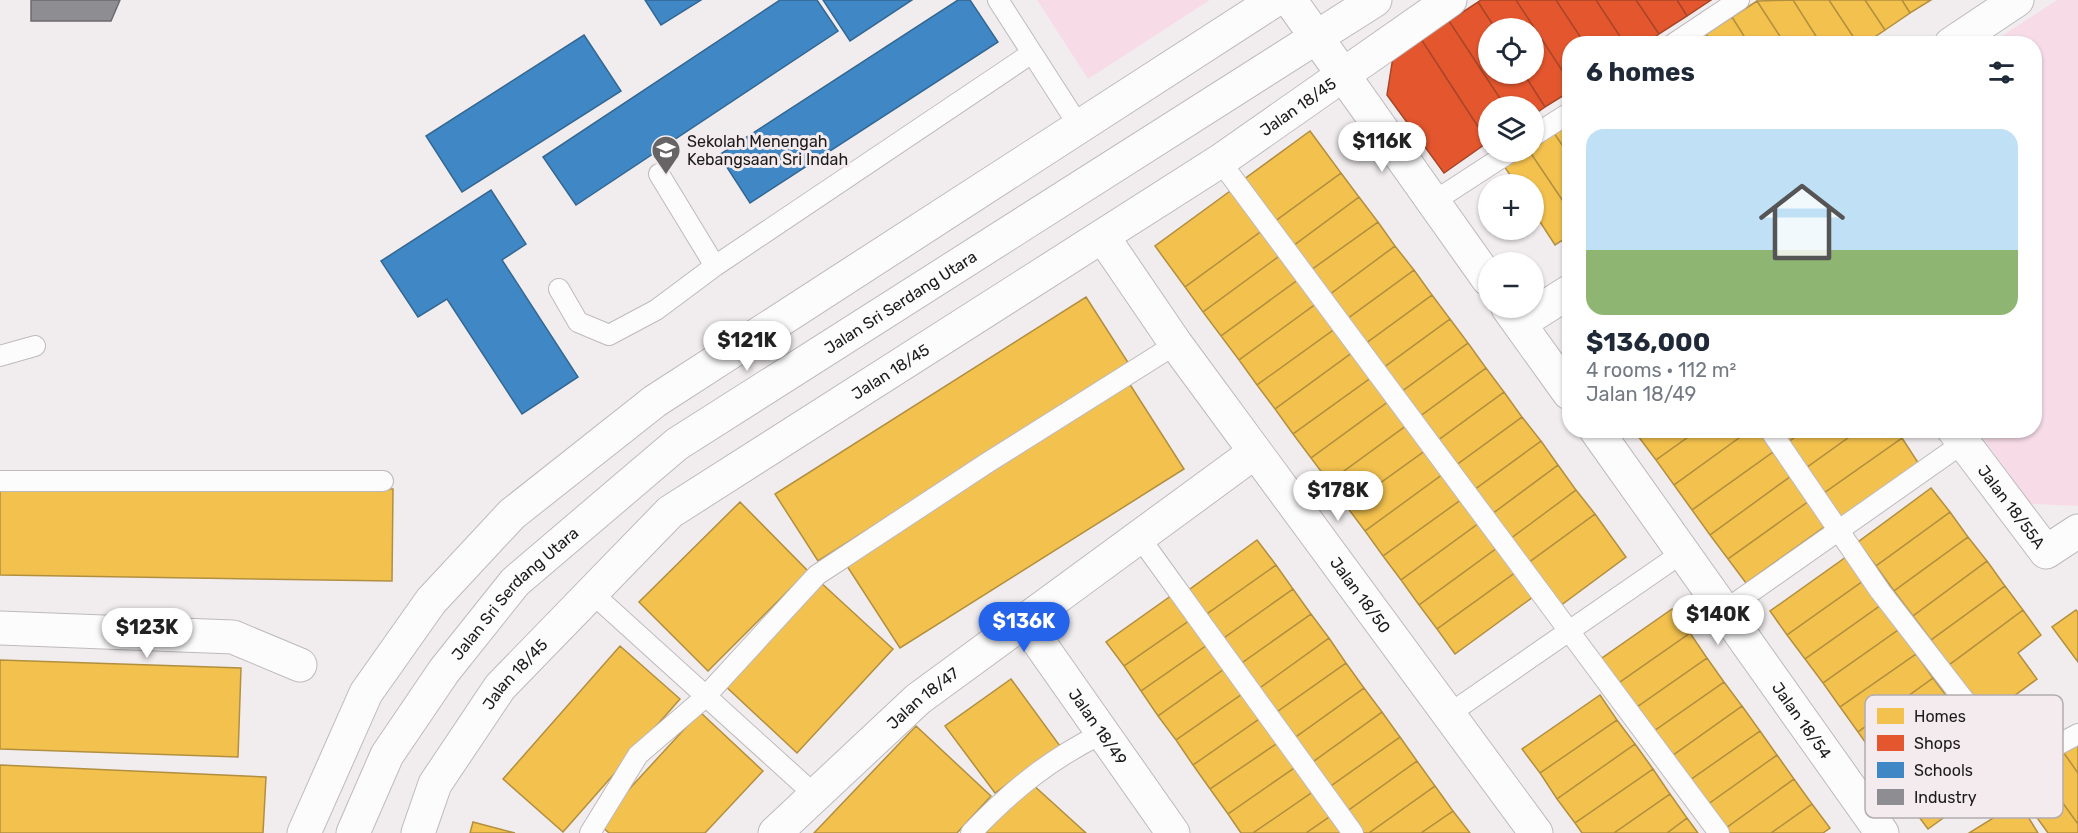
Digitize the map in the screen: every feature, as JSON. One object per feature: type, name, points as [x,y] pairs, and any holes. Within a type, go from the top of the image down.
[{"type":"street","points":[[304,833],[366,693],[431,601],[512,514],[655,401],[1275,0]]},
{"type":"street","points":[[1290,0],[1478,265]]},
{"type":"street","name":"Jalan Sri Serdang Utara","points":[[353,833],[387,755],[444,671],[515,582],[676,444],[1375,0]]},
{"type":"street","name":"Jalan 18/45","points":[[418,833],[435,784],[500,687],[670,512],[1103,237],[1220,160],[1450,0]]},
{"type":"street","points":[[1963,36],[2017,0]]},
{"type":"street","name":"Jalan 18/50","points":[[1103,237],[1176,344],[1536,833]]},
{"type":"street","points":[[1544,302],[1562,295]]},
{"type":"street","points":[[1516,318],[1562,383]]},
{"type":"street","name":"Jalan 18/54","points":[[1602,438],[1865,809]]},
{"type":"street","name":"Jalan 18/55A","points":[[1960,438],[2046,552],[2078,531]]},
{"type":"street","name":"Jalan 18/47","points":[[775,833],[918,699],[1255,452]]},
{"type":"street","name":"Jalan 18/49","points":[[1024,621],[1173,833]]},
{"type":"street","points":[[0,628],[233,637],[300,665]]},
{"type":"street","name":"Jalan 18/54","points":[[1871,818],[1882,833]]},
{"type":"lane","points":[[998,0],[1079,126]]},
{"type":"lane","points":[[1685,36],[1739,0]]},
{"type":"lane","points":[[559,289],[578,322],[609,335],[656,310],[715,266],[1032,53]]},
{"type":"lane","points":[[1544,129],[1562,117]]},
{"type":"lane","points":[[1220,160],[1719,833]]},
{"type":"lane","points":[[1433,202],[1495,162]]},
{"type":"lane","points":[[659,174],[715,266]]},
{"type":"lane","points":[[590,833],[638,755],[706,696],[817,575],[987,463],[1176,344]]},
{"type":"lane","points":[[0,356],[35,346]]},
{"type":"lane","points":[[1775,438],[1880,591],[1960,695]]},
{"type":"lane","points":[[1724,611],[1839,531],[1958,438]]},
{"type":"lane","points":[[0,481],[383,481]]},
{"type":"lane","points":[[1140,538],[1353,833]]},
{"type":"lane","points":[[1449,714],[1682,553]]},
{"type":"lane","points":[[592,593],[815,795]]},
{"type":"lane","points":[[971,833],[1004,799],[1066,751],[1103,733]]},
{"type":"lane","points":[[2063,742],[2078,734]]},
{"type":"shaded area","points":[[1037,0],[1210,0],[1088,79]]},
{"type":"shaded area","points":[[2057,0],[2078,0],[2078,506],[2031,504],[1983,438],[2042,438],[2042,36],[2002,36]]},
{"type":"building: Homes","points":[[1793,0],[1829,0],[1853,36],[1816,36]]},
{"type":"building: Homes","points":[[1793,0],[1816,36],[1780,36],[1757,1]]},
{"type":"building: Homes","points":[[1829,0],[1865,0],[1885,30],[1876,36],[1853,36]]},
{"type":"building: Homes","points":[[1865,0],[1902,0],[1910,13],[1885,30]]},
{"type":"building: Homes","points":[[1902,0],[1931,0],[1910,13]]},
{"type":"building: Homes","points":[[1757,1],[1780,36],[1744,36],[1732,17]]},
{"type":"building: Homes","points":[[1732,17],[1744,36],[1707,36],[1706,34]]},
{"type":"building: Homes","points":[[1562,128],[1562,145],[1554,133]]},
{"type":"building: Homes","points":[[1310,131],[1341,173],[1274,222],[1243,180]]},
{"type":"building: Homes","points":[[1554,133],[1562,145],[1562,200],[1537,162],[1544,162],[1544,141]]},
{"type":"building: Homes","points":[[1510,162],[1537,162],[1562,200],[1562,240],[1555,245],[1544,228],[1544,174],[1509,174],[1504,166]]},
{"type":"building: Homes","points":[[1341,173],[1359,197],[1293,246],[1274,222]]},
{"type":"building: Homes","points":[[1233,189],[1263,230],[1185,287],[1155,246]]},
{"type":"building: Homes","points":[[1359,197],[1378,222],[1311,270],[1293,246]]},
{"type":"building: Homes","points":[[1378,222],[1395,246],[1329,295],[1311,270]]},
{"type":"building: Homes","points":[[1263,230],[1282,254],[1203,312],[1185,287]]},
{"type":"building: Homes","points":[[1395,246],[1414,270],[1347,319],[1329,295]]},
{"type":"building: Homes","points":[[1282,254],[1299,279],[1221,336],[1203,312]]},
{"type":"building: Homes","points":[[1414,270],[1432,295],[1365,344],[1347,319]]},
{"type":"building: Homes","points":[[1299,279],[1317,303],[1239,360],[1221,336]]},
{"type":"building: Homes","points":[[1432,295],[1450,319],[1383,368],[1365,344]]},
{"type":"building: Homes","points":[[1086,297],[1129,364],[818,561],[775,494]]},
{"type":"building: Homes","points":[[1317,303],[1336,328],[1257,385],[1239,360]]},
{"type":"building: Homes","points":[[1450,319],[1468,343],[1401,392],[1383,368]]},
{"type":"building: Homes","points":[[1336,328],[1353,352],[1275,409],[1257,385]]},
{"type":"building: Homes","points":[[1468,343],[1486,368],[1419,417],[1401,392]]},
{"type":"building: Homes","points":[[1353,352],[1372,377],[1293,434],[1275,409]]},
{"type":"building: Homes","points":[[1486,368],[1504,392],[1437,441],[1419,417]]},
{"type":"building: Homes","points":[[1372,377],[1389,401],[1311,458],[1293,434]]},
{"type":"building: Homes","points":[[1129,383],[1184,469],[900,648],[845,563]]},
{"type":"building: Homes","points":[[1504,392],[1522,417],[1455,466],[1437,441]]},
{"type":"building: Homes","points":[[1389,401],[1407,425],[1329,482],[1311,458]]},
{"type":"building: Homes","points":[[1522,417],[1541,441],[1474,490],[1455,466]]},
{"type":"building: Homes","points":[[1407,425],[1426,450],[1347,507],[1329,482]]},
{"type":"building: Homes","points":[[1640,438],[1687,438],[1656,460]]},
{"type":"building: Homes","points":[[1687,438],[1739,438],[1674,485],[1656,460]]},
{"type":"building: Homes","points":[[1739,438],[1763,438],[1773,452],[1692,510],[1674,485]]},
{"type":"building: Homes","points":[[1784,438],[1794,438],[1787,443]]},
{"type":"building: Homes","points":[[1794,438],[1848,438],[1806,468],[1787,443]]},
{"type":"building: Homes","points":[[1848,438],[1902,438],[1824,493],[1806,468]]},
{"type":"building: Homes","points":[[1902,438],[1919,464],[1841,519],[1824,493]]},
{"type":"building: Homes","points":[[1541,441],[1558,465],[1492,514],[1474,490]]},
{"type":"building: Homes","points":[[1426,450],[1443,474],[1365,531],[1347,507]]},
{"type":"building: Homes","points":[[1773,452],[1791,476],[1710,535],[1692,510]]},
{"type":"building: Homes","points":[[1558,465],[1576,490],[1510,539],[1492,514]]},
{"type":"building: Homes","points":[[1443,474],[1462,499],[1383,556],[1365,531]]},
{"type":"building: Homes","points":[[1791,476],[1809,501],[1728,559],[1710,535]]},
{"type":"building: Homes","points":[[0,484],[393,489],[392,581],[0,575]]},
{"type":"building: Homes","points":[[1931,488],[1950,512],[1876,566],[1858,542]]},
{"type":"building: Homes","points":[[1576,490],[1595,514],[1528,563],[1510,539]]},
{"type":"building: Homes","points":[[1462,499],[1479,523],[1401,580],[1383,556]]},
{"type":"building: Homes","points":[[1809,501],[1827,525],[1746,583],[1728,559]]},
{"type":"building: Homes","points":[[740,502],[808,571],[708,671],[639,602]]},
{"type":"building: Homes","points":[[1950,512],[1968,537],[1894,591],[1876,566]]},
{"type":"building: Homes","points":[[1595,514],[1626,557],[1560,606],[1528,563]]},
{"type":"building: Homes","points":[[1479,523],[1497,548],[1419,605],[1401,580]]},
{"type":"building: Homes","points":[[1968,537],[1987,561],[1913,616],[1894,591]]},
{"type":"building: Homes","points":[[1257,540],[1276,565],[1204,616],[1186,592]]},
{"type":"building: Homes","points":[[1497,548],[1516,572],[1437,629],[1419,605]]},
{"type":"building: Homes","points":[[1846,557],[1863,581],[1787,635],[1770,611]]},
{"type":"building: Homes","points":[[1987,561],[2005,586],[1931,640],[1913,616]]},
{"type":"building: Homes","points":[[1276,565],[1293,589],[1221,640],[1204,616]]},
{"type":"building: Homes","points":[[1516,572],[1533,597],[1455,654],[1437,629]]},
{"type":"building: Homes","points":[[818,580],[893,649],[797,753],[722,683]]},
{"type":"building: Homes","points":[[1863,581],[1881,605],[1805,659],[1787,635]]},
{"type":"building: Homes","points":[[2005,586],[2023,610],[1949,665],[1931,640]]},
{"type":"building: Homes","points":[[1293,589],[1311,614],[1239,665],[1221,640]]},
{"type":"building: Homes","points":[[1175,593],[1193,618],[1124,666],[1106,642]]},
{"type":"building: Homes","points":[[1881,605],[1898,630],[1823,683],[1805,659]]},
{"type":"building: Homes","points":[[1672,609],[1690,633],[1610,689],[1592,665]]},
{"type":"building: Homes","points":[[2023,610],[2041,635],[2018,653],[2037,679],[2015,695],[1971,695],[1949,665]]},
{"type":"building: Homes","points":[[2076,610],[2078,612],[2078,662],[2052,627]]},
{"type":"building: Homes","points":[[1311,614],[1329,638],[1257,690],[1239,665]]},
{"type":"building: Homes","points":[[1193,618],[1210,643],[1141,691],[1124,666]]},
{"type":"building: Homes","points":[[1898,630],[1916,654],[1840,707],[1823,683]]},
{"type":"building: Homes","points":[[1690,633],[1707,658],[1627,714],[1610,689]]},
{"type":"building: Homes","points":[[1329,638],[1346,663],[1274,714],[1257,690]]},
{"type":"building: Homes","points":[[1210,643],[1227,667],[1158,716],[1141,691]]},
{"type":"building: Homes","points":[[620,646],[680,699],[563,832],[503,779]]},
{"type":"building: Homes","points":[[1916,654],[1933,678],[1909,695],[1865,695],[1865,727],[1858,732],[1840,707]]},
{"type":"building: Homes","points":[[1707,658],[1724,682],[1644,738],[1627,714]]},
{"type":"building: Homes","points":[[0,660],[241,668],[238,757],[0,749]]},
{"type":"building: Homes","points":[[1346,663],[1364,688],[1293,739],[1274,714]]},
{"type":"building: Homes","points":[[1227,667],[1245,692],[1176,740],[1158,716]]},
{"type":"building: Homes","points":[[1933,678],[1946,695],[1909,695]]},
{"type":"building: Homes","points":[[1011,679],[1060,746],[995,793],[945,726]]},
{"type":"building: Homes","points":[[1724,682],[1742,706],[1662,763],[1644,738]]},
{"type":"building: Homes","points":[[1364,688],[1382,712],[1310,764],[1293,739]]},
{"type":"building: Homes","points":[[1245,692],[1262,717],[1193,765],[1176,740]]},
{"type":"building: Homes","points":[[1600,695],[1617,720],[1540,773],[1522,749]]},
{"type":"building: Homes","points":[[1742,706],[1760,731],[1680,787],[1662,763]]},
{"type":"building: Homes","points":[[700,712],[763,771],[705,833],[609,833],[598,823]]},
{"type":"building: Homes","points":[[1382,712],[1400,737],[1328,788],[1310,764]]},
{"type":"building: Homes","points":[[1262,717],[1279,742],[1210,789],[1193,765]]},
{"type":"building: Homes","points":[[1617,720],[1635,744],[1557,799],[1540,773]]},
{"type":"building: Homes","points":[[916,726],[991,796],[957,833],[814,833]]},
{"type":"building: Homes","points":[[1865,727],[1865,742],[1858,732]]},
{"type":"building: Homes","points":[[1760,731],[1777,755],[1697,812],[1680,787]]},
{"type":"building: Homes","points":[[2078,736],[2078,773],[2063,752],[2063,747]]},
{"type":"building: Homes","points":[[1400,737],[1417,761],[1346,812],[1328,788]]},
{"type":"building: Homes","points":[[1279,742],[1297,766],[1228,814],[1210,789]]},
{"type":"building: Homes","points":[[1635,744],[1653,769],[1575,823],[1557,799]]},
{"type":"building: Homes","points":[[2063,752],[2078,773],[2078,824],[2063,803]]},
{"type":"building: Homes","points":[[1777,755],[1794,779],[1719,833],[1697,812]]},
{"type":"building: Homes","points":[[1417,761],[1435,786],[1369,833],[1360,833],[1346,812]]},
{"type":"building: Homes","points":[[0,765],[266,777],[263,833],[0,833]]},
{"type":"building: Homes","points":[[1297,766],[1314,791],[1253,833],[1241,833],[1228,814]]},
{"type":"building: Homes","points":[[1653,769],[1670,794],[1614,833],[1582,833],[1575,823]]},
{"type":"building: Homes","points":[[1794,779],[1812,804],[1771,833],[1719,833]]},
{"type":"building: Homes","points":[[1031,783],[1086,833],[985,833]]},
{"type":"building: Homes","points":[[1435,786],[1453,811],[1421,833],[1369,833]]},
{"type":"building: Homes","points":[[1314,791],[1332,815],[1306,833],[1253,833]]},
{"type":"building: Homes","points":[[1670,794],[1687,818],[1667,833],[1614,833]]},
{"type":"building: Homes","points":[[2063,803],[2078,824],[2078,833],[2048,833],[2037,818],[2063,818]]},
{"type":"building: Homes","points":[[1812,804],[1830,828],[1823,833],[1771,833]]},
{"type":"building: Homes","points":[[1453,811],[1470,833],[1421,833]]},
{"type":"building: Homes","points":[[1332,815],[1344,833],[1306,833]]},
{"type":"building: Homes","points":[[1687,818],[1698,833],[1667,833]]},
{"type":"building: Homes","points":[[1920,818],[1943,818],[1928,829]]},
{"type":"building: Homes","points":[[1993,818],[2029,818],[2038,833],[1969,833]]},
{"type":"building: Homes","points":[[473,822],[515,833],[470,833]]},
{"type":"building: Shops","points":[[1481,0],[1516,0],[1528,18],[1488,18],[1478,2]]},
{"type":"building: Shops","points":[[1516,0],[1556,0],[1580,36],[1562,36],[1562,70],[1544,43],[1544,18],[1528,18]]},
{"type":"building: Shops","points":[[1556,0],[1596,0],[1620,36],[1580,36]]},
{"type":"building: Shops","points":[[1596,0],[1636,0],[1659,34],[1656,36],[1620,36]]},
{"type":"building: Shops","points":[[1636,0],[1677,0],[1687,16],[1659,34]]},
{"type":"building: Shops","points":[[1677,0],[1711,0],[1687,16]]},
{"type":"building: Shops","points":[[1478,2],[1488,18],[1478,18],[1478,65],[1449,21]]},
{"type":"building: Shops","points":[[1449,21],[1478,65],[1478,84],[1491,84],[1498,96],[1478,96],[1478,127],[1421,39]]},
{"type":"building: Shops","points":[[1421,39],[1478,127],[1478,149],[1444,173],[1387,95],[1393,57]]},
{"type":"building: Shops","points":[[1544,43],[1562,70],[1562,96],[1545,107],[1544,96],[1538,96],[1530,84],[1544,84]]},
{"type":"building: Shops","points":[[1491,84],[1530,84],[1538,96],[1498,96]]},
{"type":"building: Schools","points":[[645,0],[701,0],[661,25]]},
{"type":"building: Schools","points":[[780,0],[817,0],[838,31],[576,205],[543,157]]},
{"type":"building: Schools","points":[[823,0],[912,0],[850,41]]},
{"type":"building: Schools","points":[[958,0],[970,0],[998,42],[750,203],[719,155]]},
{"type":"building: Schools","points":[[584,35],[621,91],[462,192],[426,136]]},
{"type":"building: Schools","points":[[491,190],[526,244],[502,260],[578,377],[522,414],[447,299],[418,317],[381,261]]},
{"type":"building: Industry","points":[[31,0],[120,0],[111,21],[31,21]]},
{"type":"place","name":"Sekolah Menengah Kebangsaan Sri Indah","points":[[666,176]]}]
